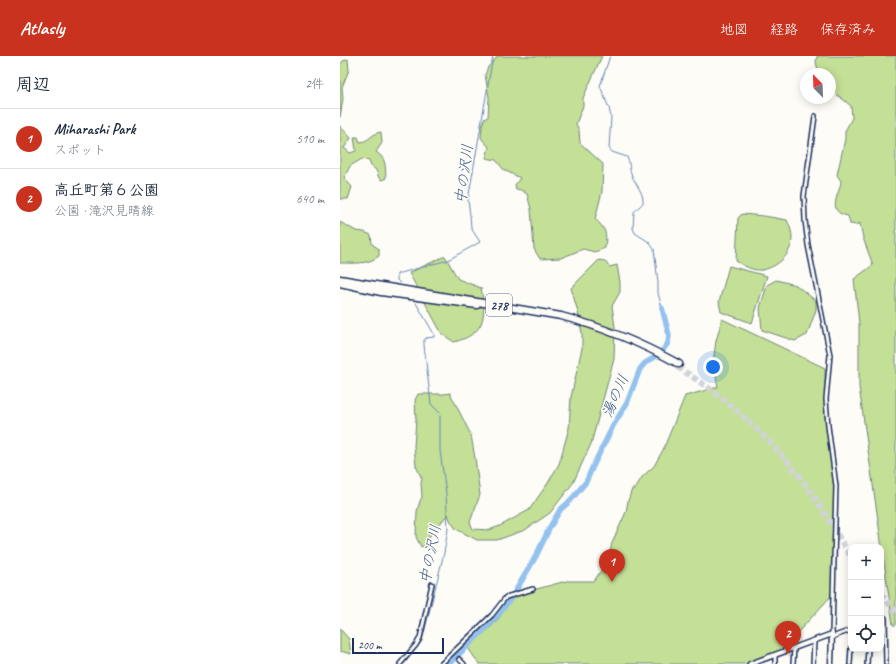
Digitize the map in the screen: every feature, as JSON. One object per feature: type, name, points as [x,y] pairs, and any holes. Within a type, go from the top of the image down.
[{"type":"highway","name":"278","points":[[340,278],[561,316],[604,329],[652,351],[678,366]]},
{"type":"highway","name":"278","points":[[340,283],[381,292],[530,313],[560,319],[603,331],[652,351]]},
{"type":"street","points":[[815,116],[804,196],[804,207],[808,245],[830,348],[826,399],[836,486],[831,664]]},
{"type":"street","points":[[400,664],[420,638],[432,584]]},
{"type":"street","points":[[441,664],[476,632],[503,600],[509,596],[533,589]]},
{"type":"street","points":[[884,618],[886,664]]},
{"type":"street","points":[[750,664],[814,640],[848,631]]},
{"type":"street","points":[[813,664],[814,640]]},
{"type":"street","points":[[793,664],[794,648]]},
{"type":"street","points":[[850,664],[851,652]]},
{"type":"street","points":[[867,664],[868,652]]},
{"type":"street","points":[[775,655],[775,664]]},
{"type":"street","points":[[459,659],[464,664]]},
{"type":"green space","points":[[498,56],[602,56],[583,98],[583,106],[576,124],[579,130],[580,143],[603,164],[602,192],[595,219],[604,229],[606,239],[605,248],[595,252],[583,249],[561,258],[540,259],[534,249],[531,209],[527,194],[516,189],[515,185],[520,178],[504,170],[496,160],[486,158],[489,147],[481,138],[484,119],[488,117],[489,97],[485,75],[488,67]]},
{"type":"green space","points":[[817,56],[896,56],[896,625],[893,625],[884,562],[884,544],[881,544],[859,387],[859,323],[854,279],[873,265],[863,238],[860,223],[856,225],[850,224],[848,216],[841,214],[835,207],[841,181],[837,175],[845,139],[845,131],[852,118],[851,106],[836,94],[836,68],[818,68],[816,62]]},
{"type":"green space","points":[[348,59],[349,70],[342,87],[343,99],[340,117],[340,65],[343,61]]},
{"type":"green space","points":[[340,126],[351,138],[344,148],[350,153],[356,151],[354,137],[358,137],[360,142],[381,132],[382,143],[376,152],[384,160],[385,166],[386,178],[382,180],[379,178],[376,170],[371,166],[369,161],[362,159],[350,166],[344,178],[352,187],[348,199],[340,199]]},
{"type":"green space","points":[[742,214],[787,220],[792,234],[791,244],[787,254],[779,263],[762,270],[755,270],[736,261],[738,218]]},
{"type":"green space","points":[[340,222],[356,231],[371,235],[372,244],[379,249],[379,256],[365,262],[340,263]]},
{"type":"green space","points":[[445,256],[458,279],[481,288],[483,298],[483,316],[478,329],[464,339],[454,342],[442,334],[409,273]]},
{"type":"green space","points":[[599,260],[605,261],[609,267],[617,265],[620,282],[620,292],[612,306],[615,327],[614,359],[591,444],[573,483],[550,513],[525,530],[497,540],[477,540],[456,529],[448,514],[429,537],[429,545],[421,547],[416,537],[417,511],[422,497],[422,479],[416,466],[414,446],[416,420],[415,400],[418,394],[450,393],[471,435],[480,495],[470,522],[473,529],[489,530],[500,526],[529,510],[559,464],[569,428],[571,397],[582,348],[582,334],[578,312],[571,288]]},
{"type":"green space","points":[[729,266],[767,276],[752,323],[721,312],[719,302]]},
{"type":"green space","points":[[776,280],[796,285],[816,301],[816,310],[807,335],[795,341],[762,330],[760,308],[767,285]]},
{"type":"green space","points":[[722,319],[825,368],[825,414],[834,487],[832,595],[790,641],[786,648],[745,664],[479,664],[468,648],[496,622],[515,595],[566,581],[594,581],[608,560],[612,543],[626,512],[632,489],[635,489],[642,477],[654,466],[663,450],[685,396],[718,387],[713,362],[716,341]]},
{"type":"green space","points":[[340,629],[349,639],[351,654],[340,651]]},
{"type":"waterway","name":"中の沢川","points":[[400,283],[397,280],[397,274],[448,260],[480,242],[471,228],[468,200],[493,56]]},
{"type":"waterway","name":"湯の川","points":[[610,56],[600,86],[611,117],[609,148],[612,152],[627,157],[631,174],[643,199],[643,203],[634,212],[633,228],[635,233],[649,242],[654,249],[658,293],[662,308]]},
{"type":"waterway","name":"中の沢川","points":[[416,303],[434,334],[434,337],[426,338],[424,340],[424,345],[431,404],[440,413]]},
{"type":"waterway","name":"湯の川","points":[[449,664],[493,621],[512,597],[536,556],[560,510],[570,501],[586,482],[614,424],[627,403],[640,369],[645,363],[660,354],[668,343],[669,335],[662,308]]},
{"type":"waterway","name":"中の沢川","points":[[404,664],[422,641],[444,553],[448,529],[446,493],[440,451],[440,416]]},
{"type":"tunnel","points":[[677,367],[712,390],[743,416],[773,445],[800,477],[820,506],[848,552]]},
{"type":"tunnel","points":[[884,598],[896,612]]},
{"type":"place","name":"Miharashi Park","points":[[612,582]]},
{"type":"place","name":"高丘町第６公園","points":[[788,654]]}]
